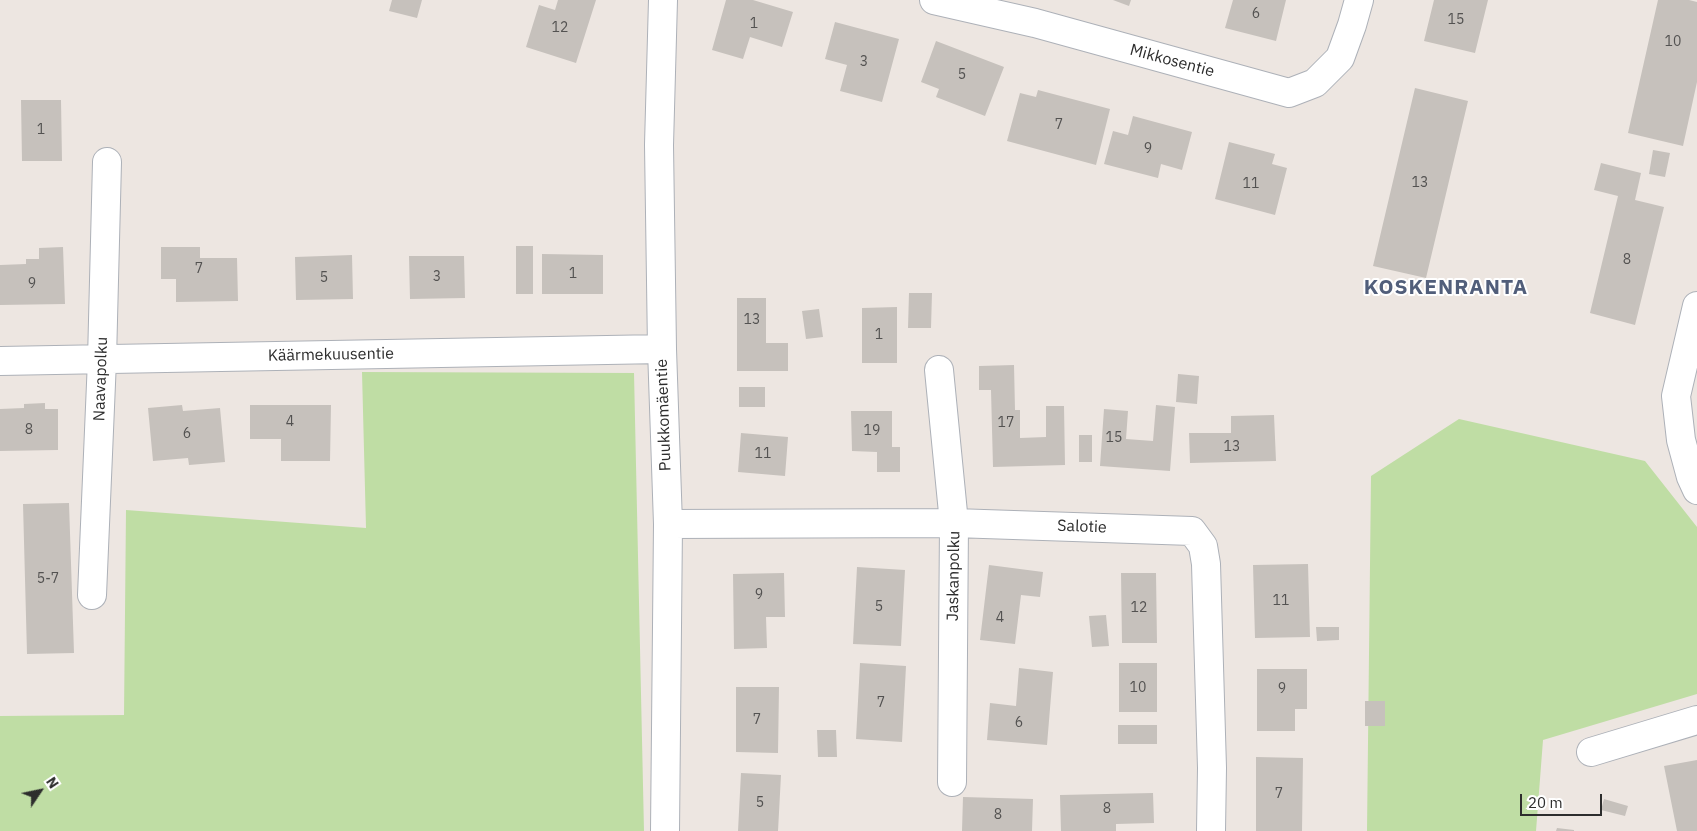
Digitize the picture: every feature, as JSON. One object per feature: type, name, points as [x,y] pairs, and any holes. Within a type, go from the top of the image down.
[{"type":"street","name":"Puukkomäentie","points":[[663,0],[659,145],[662,349],[668,524],[665,831]]},
{"type":"street","name":"Mikkosentie","points":[[934,0],[1039,11],[1289,93],[1315,83],[1340,58],[1359,0]]},
{"type":"street","name":"Naavapolku","points":[[92,595],[102,360],[107,162]]},
{"type":"street","points":[[1697,306],[1676,396],[1680,440],[1697,490]]},
{"type":"street","name":"Käärmekuusentie","points":[[0,361],[662,349]]},
{"type":"street","name":"Jaskanpolku","points":[[939,370],[954,523],[952,782]]},
{"type":"street","name":"Salotie","points":[[668,524],[954,523],[1192,531],[1203,546],[1206,564],[1212,768],[1211,831]]},
{"type":"street","points":[[1591,752],[1697,720]]},
{"type":"green space","points":[[362,372],[634,373],[644,831],[0,831],[0,716],[124,715],[126,510],[366,528]]},
{"type":"green space","points":[[1459,419],[1645,461],[1697,527],[1697,694],[1543,740],[1536,831],[1367,831],[1371,476]]},
{"type":"building","points":[[392,0],[422,0],[417,18],[389,11]]},
{"type":"building","points":[[558,0],[596,0],[576,63],[526,47],[539,5],[555,10]]},
{"type":"building","points":[[726,0],[753,0],[793,12],[782,47],[750,37],[743,59],[712,50]]},
{"type":"building","points":[[1113,0],[1131,0],[1129,6]]},
{"type":"building","points":[[1233,0],[1286,0],[1276,41],[1225,28]]},
{"type":"building","points":[[1434,0],[1488,0],[1475,53],[1424,41]]},
{"type":"building","points":[[1658,0],[1689,0],[1697,2],[1697,82],[1683,146],[1628,133]]},
{"type":"building","points":[[835,22],[899,39],[882,102],[840,91],[847,65],[825,59]]},
{"type":"building","points":[[936,41],[1004,67],[985,116],[936,97],[939,89],[921,82]]},
{"type":"building","points":[[1415,88],[1468,101],[1426,278],[1373,266]]},
{"type":"building","points":[[1038,90],[1110,109],[1096,165],[1007,141],[1020,93],[1036,97]]},
{"type":"building","points":[[21,100],[61,100],[62,161],[22,161]]},
{"type":"building","points":[[1133,116],[1192,132],[1182,170],[1161,164],[1158,178],[1104,164],[1113,131],[1128,135]]},
{"type":"building","points":[[1229,142],[1275,154],[1272,164],[1287,168],[1275,215],[1215,199]]},
{"type":"building","points":[[1653,150],[1670,153],[1665,177],[1649,174]]},
{"type":"building","points":[[1601,163],[1641,173],[1635,200],[1664,207],[1635,325],[1590,313],[1618,196],[1594,190]]},
{"type":"building","points":[[516,246],[533,246],[533,294],[516,294]]},
{"type":"building","points":[[63,247],[65,304],[0,305],[0,265],[26,264],[26,259],[39,259],[39,248]]},
{"type":"building","points":[[161,247],[200,247],[200,258],[237,258],[238,301],[176,302],[176,279],[161,279]]},
{"type":"building","points":[[542,254],[603,255],[603,294],[542,294]]},
{"type":"building","points":[[352,255],[353,299],[296,300],[295,257]]},
{"type":"building","points":[[409,256],[464,256],[465,298],[410,299]]},
{"type":"building","points":[[909,293],[932,293],[931,328],[908,328]]},
{"type":"building","points":[[737,298],[766,298],[766,343],[788,343],[788,371],[737,371]]},
{"type":"building","points":[[897,307],[897,363],[862,363],[862,308]]},
{"type":"building","points":[[819,309],[823,337],[806,339],[802,311]]},
{"type":"building","points":[[1014,365],[1015,410],[1020,410],[1020,438],[1046,437],[1046,406],[1064,406],[1065,465],[993,467],[991,390],[979,390],[979,366]]},
{"type":"building","points":[[1178,374],[1199,376],[1197,404],[1176,402]]},
{"type":"building","points":[[739,387],[765,387],[765,407],[739,407]]},
{"type":"building","points":[[45,403],[45,409],[58,409],[58,450],[0,451],[0,409],[24,408],[24,404]]},
{"type":"building","points":[[182,405],[183,411],[220,408],[225,462],[189,465],[188,458],[153,461],[148,408]]},
{"type":"building","points":[[250,405],[331,405],[330,461],[281,461],[281,439],[250,439]]},
{"type":"building","points":[[1156,405],[1175,407],[1170,471],[1100,466],[1104,409],[1128,411],[1126,439],[1153,441]]},
{"type":"building","points":[[851,411],[892,411],[892,447],[900,447],[900,472],[877,472],[877,452],[852,451]]},
{"type":"building","points":[[1274,415],[1276,461],[1190,463],[1189,433],[1231,433],[1231,416]]},
{"type":"building","points":[[741,433],[788,437],[785,476],[738,472]]},
{"type":"building","points":[[1079,435],[1092,435],[1092,462],[1079,462]]},
{"type":"building","points":[[69,503],[74,653],[27,654],[23,504]]},
{"type":"building","points":[[1308,564],[1310,637],[1255,638],[1253,565]]},
{"type":"building","points":[[989,565],[1043,572],[1040,597],[1021,595],[1015,644],[980,640]]},
{"type":"building","points":[[857,567],[905,570],[901,646],[853,644]]},
{"type":"building","points":[[784,573],[785,617],[766,617],[767,648],[734,649],[733,574]]},
{"type":"building","points":[[1121,573],[1156,573],[1157,643],[1122,643]]},
{"type":"building","points":[[1106,615],[1109,646],[1092,647],[1089,616]]},
{"type":"building","points":[[1316,627],[1339,627],[1339,640],[1317,641]]},
{"type":"building","points":[[860,663],[906,666],[902,742],[856,739]]},
{"type":"building","points":[[1119,663],[1157,663],[1157,712],[1119,712]]},
{"type":"building","points":[[1019,668],[1053,672],[1047,745],[987,740],[990,703],[1016,706]]},
{"type":"building","points":[[1257,669],[1307,669],[1307,709],[1295,709],[1295,731],[1257,731]]},
{"type":"building","points":[[736,687],[779,687],[778,753],[736,752]]},
{"type":"building","points":[[1365,701],[1385,701],[1385,726],[1365,726]]},
{"type":"building","points":[[1118,725],[1157,725],[1157,744],[1118,744]]},
{"type":"building","points":[[817,730],[836,730],[837,757],[818,757]]},
{"type":"building","points":[[1256,757],[1303,758],[1302,831],[1256,831]]},
{"type":"building","points":[[1697,760],[1697,831],[1677,831],[1664,766]]},
{"type":"building","points":[[741,773],[781,775],[778,831],[738,831]]},
{"type":"building","points":[[1153,793],[1154,823],[1116,824],[1116,831],[1061,831],[1060,795]]},
{"type":"building","points":[[963,797],[1033,799],[1032,831],[962,831]]},
{"type":"building","points":[[1604,799],[1628,806],[1625,816],[1601,810]]},
{"type":"building","points":[[1557,828],[1574,830],[1574,831],[1556,831]]},
{"type":"district","name":"KOSKENRANTA","points":[[1446,288]]}]
